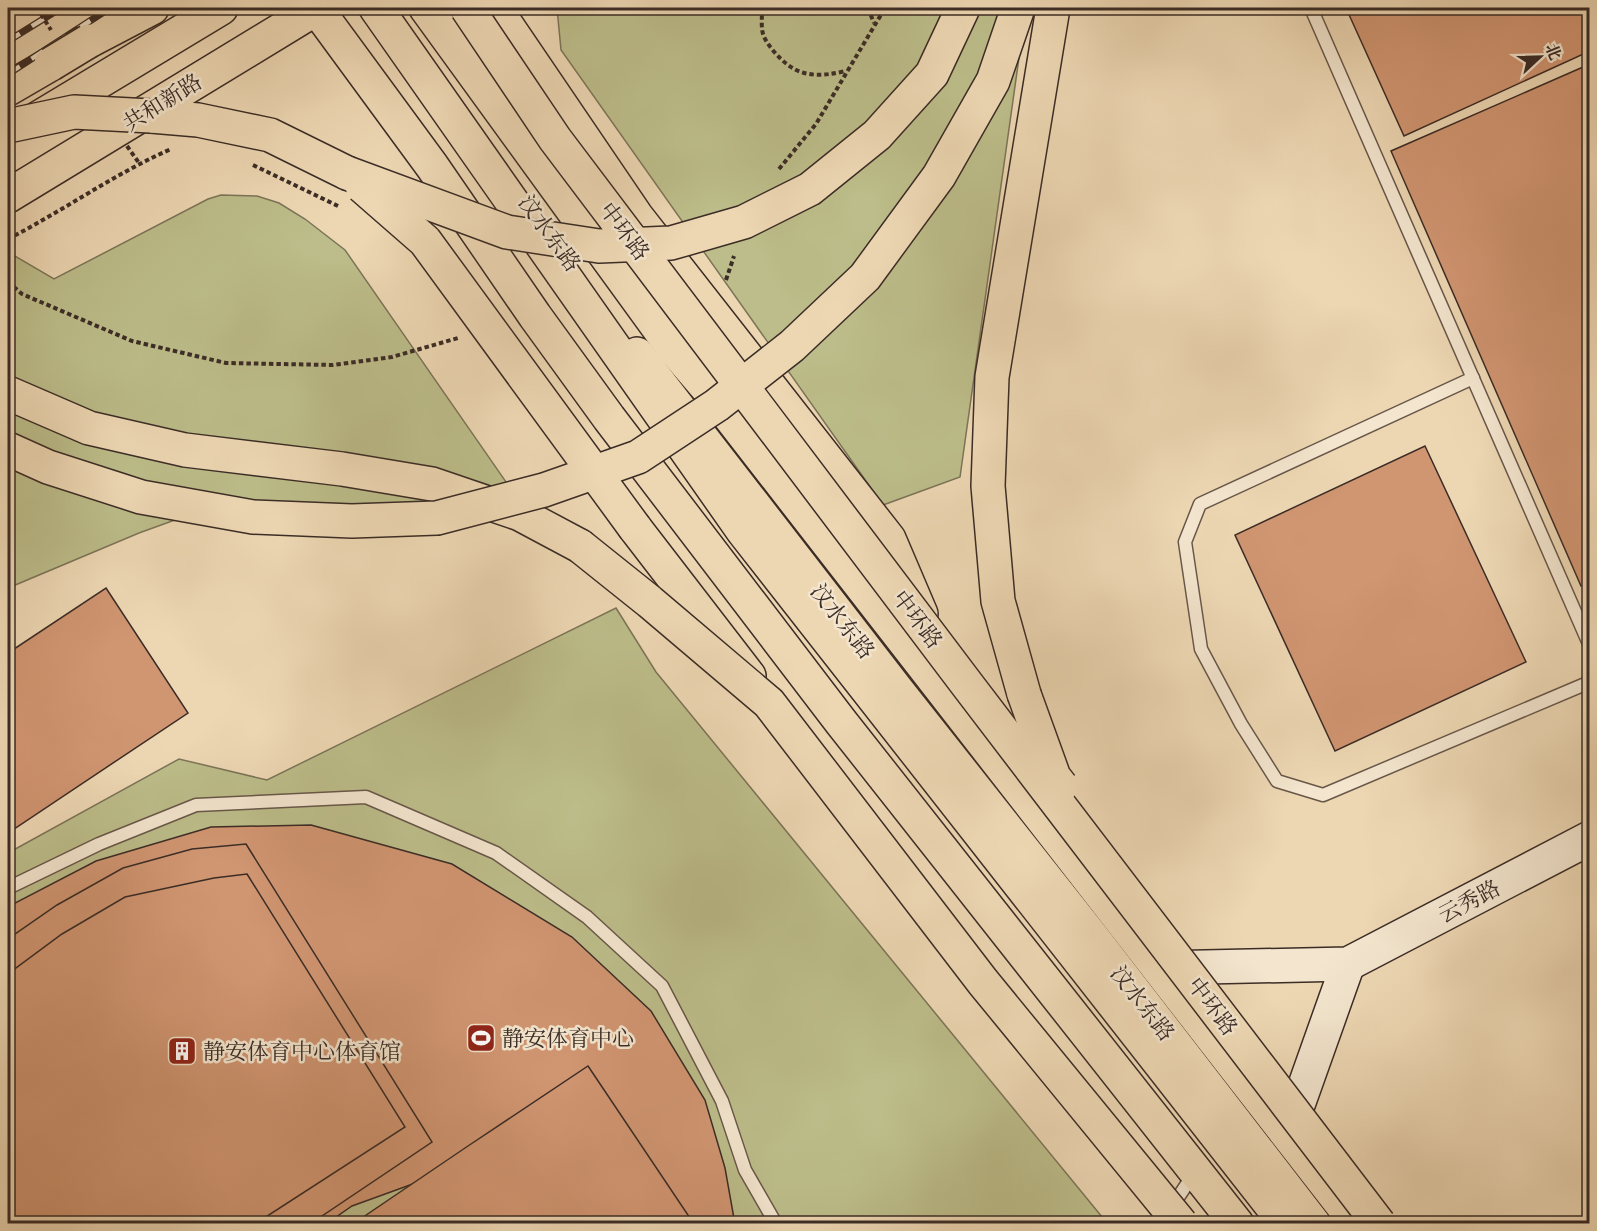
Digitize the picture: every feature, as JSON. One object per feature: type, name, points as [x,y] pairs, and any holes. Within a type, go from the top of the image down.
[{"type":"main road","points":[[8,89],[89,41],[152,8]]},
{"type":"main road","points":[[8,137],[221,8]]},
{"type":"main road","points":[[316,8],[432,166],[535,316],[609,418],[841,722],[1237,1224]]},
{"type":"main road","name":"共和新路","points":[[8,196],[316,8]]},
{"type":"main road","points":[[376,8],[742,531],[1286,1224]]},
{"type":"main road","name":"汶水东路","points":[[386,8],[647,368],[1314,1224]]},
{"type":"main road","name":"汶水东路","points":[[426,8],[673,348],[1160,968],[1357,1224]]},
{"type":"main road","name":"中环路","points":[[467,8],[562,148],[958,673],[1379,1224]]},
{"type":"main road","name":"汶水东路","points":[[495,8],[637,217],[889,539],[966,721]]},
{"type":"main road","points":[[8,126],[74,112],[198,120],[270,135],[347,172],[507,232],[599,246],[671,243],[744,222],[810,189],[819,182],[877,135],[932,74],[963,8]]},
{"type":"main road","points":[[8,449],[48,467],[141,497],[253,517],[352,521],[437,518],[544,490],[638,457],[717,405],[783,353],[865,277],[945,167],[993,81],[1018,8]]},
{"type":"main road","points":[[1053,8],[992,377],[988,486],[999,601],[1024,694],[1054,777],[1391,1224]]},
{"type":"main road","points":[[347,172],[425,241],[635,528],[983,982],[1181,1224]]},
{"type":"main road","points":[[8,393],[89,428],[110,433],[185,450],[342,469],[432,484],[520,514],[580,546],[769,703]]},
{"type":"street","name":"云秀路","points":[[1348,964],[1590,838]]},
{"type":"street","points":[[1160,968],[1348,964],[1288,1133]]},
{"type":"lane","points":[[1311,8],[1590,646]]},
{"type":"lane","points":[[1473,378],[1200,504],[1185,542],[1201,649],[1241,724],[1277,781],[1323,795],[1590,682]]},
{"type":"lane","points":[[8,888],[99,844],[196,805],[366,797],[496,853],[587,917],[662,986],[722,1101],[745,1170],[776,1224]]},
{"type":"lane","points":[[1161,1224],[1196,1171]]},
{"type":"path","points":[[763,8],[763,35],[774,52],[789,67],[804,73],[825,75],[847,71]]},
{"type":"path","points":[[868,8],[875,24]]},
{"type":"path","points":[[775,174],[816,124],[885,8]]},
{"type":"path","points":[[8,239],[139,164]]},
{"type":"path","points":[[714,315],[736,249]]},
{"type":"path","points":[[8,282],[22,294],[132,341],[226,363],[333,365],[392,357],[469,335]]},
{"type":"green space","points":[[557,8],[1026,8],[960,477],[883,505],[561,50]]},
{"type":"green space","points":[[221,195],[257,196],[279,203],[305,219],[345,250],[515,495],[350,512],[219,504],[139,533],[8,588],[8,252],[54,279],[208,199]]},
{"type":"green space","name":"静安体育中心","points":[[616,608],[656,672],[1107,1223],[8,1224],[8,853],[179,759],[267,780]]},
{"type":"building","points":[[1346,8],[1590,8],[1590,51],[1404,136]]},
{"type":"building","points":[[1590,64],[1590,582],[1581,586],[1391,151]]},
{"type":"building","points":[[1425,446],[1526,662],[1335,751],[1235,535]]},
{"type":"building","points":[[106,588],[188,713],[8,833],[8,653]]},
{"type":"building","points":[[311,825],[452,864],[572,937],[651,1011],[705,1100],[725,1168],[735,1224],[692,1224],[597,1159],[490,1156],[352,1206],[326,1224],[8,1224],[8,910],[15,903],[96,861],[211,827]]},
{"type":"building","name":"静安体育中心体育馆","points":[[246,844],[432,1142],[310,1224],[8,1224],[8,939],[57,905],[123,868],[192,849]]},
{"type":"building","name":"静安体育中心体育馆","points":[[247,874],[405,1127],[255,1224],[8,1224],[8,974],[62,934],[125,897],[214,878]]},
{"type":"building","points":[[588,1066],[694,1224],[353,1224],[465,1148]]},
{"type":"railway","points":[[8,41],[61,8]]},
{"type":"railway","points":[[8,74],[110,8]]},
{"type":"place","name":"静安体育中心","points":[[481,1038]]},
{"type":"place","name":"静安体育中心体育馆","points":[[182,1051]]}]
